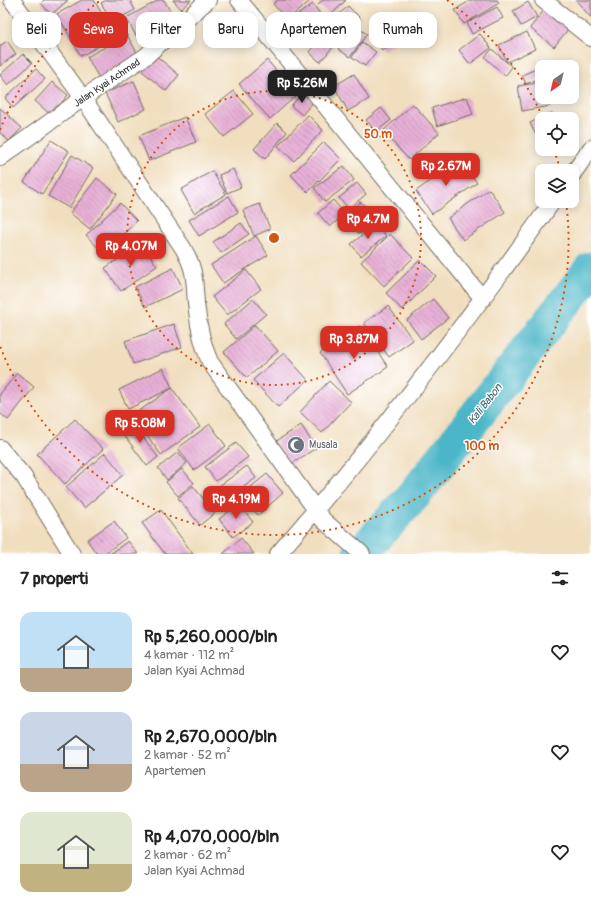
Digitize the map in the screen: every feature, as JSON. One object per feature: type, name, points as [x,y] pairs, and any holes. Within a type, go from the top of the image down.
[{"type":"street","points":[[12,0],[83,98],[183,248],[191,263],[195,275],[199,325],[204,347],[210,362],[319,515],[362,554]]},
{"type":"street","name":"Jalan Kyai Achmad","points":[[0,158],[83,98],[146,56],[208,0]]},
{"type":"street","points":[[239,0],[483,299]]},
{"type":"street","points":[[543,0],[591,38]]},
{"type":"street","points":[[579,165],[591,148]]},
{"type":"street","points":[[278,554],[319,515],[483,299],[548,208]]},
{"type":"street","points":[[0,448],[24,477],[72,554]]},
{"type":"building","points":[[44,0],[68,0],[54,12],[48,12],[41,3]]},
{"type":"building","points":[[82,0],[94,0],[101,12],[69,12],[69,35],[61,21],[61,12]]},
{"type":"building","points":[[107,0],[130,0],[135,10],[128,14],[128,12],[106,12],[101,3]]},
{"type":"building","points":[[159,0],[164,0],[171,12],[137,12]]},
{"type":"building","points":[[173,0],[191,0],[181,9]]},
{"type":"building","points":[[278,0],[311,0],[297,12],[280,12],[273,4]]},
{"type":"building","points":[[323,0],[346,0],[334,12],[326,12],[318,4]]},
{"type":"building","points":[[471,0],[497,0],[499,3],[464,24],[455,10]]},
{"type":"building","points":[[576,0],[591,0],[591,18]]},
{"type":"building","points":[[528,2],[537,17],[521,26],[513,11]]},
{"type":"building","points":[[313,4],[319,12],[302,12]]},
{"type":"building","points":[[348,6],[354,12],[341,12]]},
{"type":"building","points":[[497,7],[503,18],[472,34],[467,23]]},
{"type":"building","points":[[545,9],[569,28],[554,47],[530,28]]},
{"type":"building","points":[[136,13],[136,36],[128,22],[128,17]]},
{"type":"building","points":[[361,30],[367,34],[361,42]]},
{"type":"building","points":[[527,32],[535,49],[507,62],[499,45]]},
{"type":"building","points":[[480,34],[491,48],[470,64],[459,50]]},
{"type":"building","points":[[128,37],[139,56],[99,78],[87,57],[103,48],[128,48]]},
{"type":"building","points":[[7,41],[16,54],[0,66],[0,46]]},
{"type":"building","points":[[362,42],[376,52],[365,66],[352,57],[358,48],[361,48]]},
{"type":"building","points":[[76,48],[95,48],[81,56]]},
{"type":"building","points":[[312,48],[332,48],[320,62],[309,52]]},
{"type":"building","points":[[339,48],[357,48],[350,57],[338,49]]},
{"type":"building","points":[[492,49],[512,67],[505,76],[485,57]]},
{"type":"building","points":[[23,54],[32,63],[8,85],[0,75]]},
{"type":"building","points":[[154,54],[179,75],[166,91],[141,70]]},
{"type":"building","points":[[267,60],[297,95],[270,119],[239,84]]},
{"type":"building","points":[[36,69],[45,79],[13,108],[5,98]]},
{"type":"building","points":[[535,69],[535,80],[526,84],[522,75]]},
{"type":"building","points":[[354,74],[369,99],[348,111],[334,86]]},
{"type":"building","points":[[134,81],[146,109],[118,122],[105,93]]},
{"type":"building","points":[[52,82],[68,95],[51,115],[35,101]]},
{"type":"building","points":[[535,83],[535,104],[550,104],[550,106],[522,111],[518,86]]},
{"type":"building","points":[[234,91],[253,114],[224,137],[205,114]]},
{"type":"building","points":[[302,93],[313,102],[302,115],[291,106]]},
{"type":"building","points":[[467,97],[473,114],[437,126],[432,108]]},
{"type":"building","points":[[413,104],[439,133],[409,160],[383,131]]},
{"type":"building","points":[[0,108],[22,128],[9,141],[0,133]]},
{"type":"building","points":[[381,108],[391,120],[376,132],[366,120]]},
{"type":"building","points":[[308,115],[323,130],[294,161],[278,146]]},
{"type":"building","points":[[185,117],[196,142],[149,161],[139,136]]},
{"type":"building","points":[[535,121],[535,133],[530,123]]},
{"type":"building","points":[[277,123],[287,132],[265,159],[254,149]]},
{"type":"building","points":[[51,140],[69,151],[42,194],[24,182]]},
{"type":"building","points":[[324,142],[341,159],[308,192],[291,175]]},
{"type":"building","points":[[72,155],[93,168],[69,208],[48,196]]},
{"type":"building","points":[[460,160],[477,183],[432,214],[416,191]]},
{"type":"building","points":[[344,166],[354,180],[325,202],[314,188]]},
{"type":"building","points":[[233,169],[241,187],[227,193],[219,175]]},
{"type":"building","points":[[212,171],[226,194],[194,213],[181,190]]},
{"type":"building","points":[[97,178],[117,194],[90,229],[70,213]]},
{"type":"building","points":[[357,183],[366,194],[349,209],[339,198]]},
{"type":"building","points":[[489,189],[505,212],[463,240],[448,218]]},
{"type":"building","points":[[229,196],[238,212],[199,236],[189,220]]},
{"type":"building","points":[[333,200],[345,214],[330,227],[318,213]]},
{"type":"building","points":[[360,202],[375,214],[360,234],[344,222]]},
{"type":"building","points":[[120,203],[137,221],[103,253],[86,235]]},
{"type":"building","points":[[260,204],[270,229],[254,236],[243,210]]},
{"type":"building","points":[[241,223],[249,234],[221,253],[213,242]]},
{"type":"building","points":[[376,224],[386,236],[361,256],[351,244]]},
{"type":"building","points":[[390,234],[413,258],[384,286],[361,262]]},
{"type":"building","points":[[256,236],[268,255],[223,283],[211,265]]},
{"type":"building","points":[[142,243],[157,266],[121,291],[105,268]]},
{"type":"building","points":[[420,260],[436,276],[402,310],[386,293]]},
{"type":"building","points":[[173,268],[183,289],[145,307],[135,287]]},
{"type":"building","points":[[246,270],[261,289],[227,315],[212,297]]},
{"type":"building","points":[[253,299],[266,314],[236,339],[224,324]]},
{"type":"building","points":[[433,299],[448,318],[421,339],[407,320]]},
{"type":"building","points":[[388,306],[413,340],[389,357],[364,323]]},
{"type":"building","points":[[174,324],[182,347],[133,364],[125,341]]},
{"type":"building","points":[[255,325],[278,351],[247,378],[224,352]]},
{"type":"building","points":[[360,326],[388,367],[347,394],[320,353]]},
{"type":"building","points":[[284,353],[308,380],[278,407],[253,380]]},
{"type":"building","points":[[163,368],[172,388],[128,409],[119,390]]},
{"type":"building","points":[[17,373],[34,387],[8,420],[0,413],[0,394]]},
{"type":"building","points":[[329,381],[351,402],[322,433],[300,412]]},
{"type":"building","points":[[172,388],[200,427],[161,455],[133,415]]},
{"type":"building","points":[[75,419],[103,449],[65,484],[37,454]]},
{"type":"building","points":[[132,423],[158,457],[147,466],[121,431]]},
{"type":"building","points":[[210,424],[226,446],[194,470],[178,448]]},
{"type":"building","name":"Musala","points":[[301,425],[316,448],[290,465],[275,442]]},
{"type":"building","points":[[236,443],[248,457],[216,481],[205,467]]},
{"type":"building","points":[[178,452],[187,463],[167,480],[158,468]]},
{"type":"building","points":[[105,453],[123,475],[84,508],[66,487]]},
{"type":"building","points":[[247,466],[256,478],[228,498],[219,486]]},
{"type":"building","points":[[182,469],[194,483],[178,496],[166,482]]},
{"type":"building","points":[[267,474],[283,493],[258,515],[241,495]]},
{"type":"building","points":[[193,486],[215,513],[200,525],[178,498]]},
{"type":"building","points":[[239,504],[253,522],[233,537],[219,519]]},
{"type":"building","points":[[161,510],[193,554],[165,554],[142,523]]},
{"type":"building","points":[[114,521],[126,538],[104,554],[97,554],[87,540]]},
{"type":"building","points":[[241,538],[254,554],[223,554]]},
{"type":"building","points":[[128,541],[138,554],[110,554]]},
{"type":"waterway","name":"Kali Babon","points":[[360,554],[415,494],[591,269]]},
{"type":"place","name":"Musala","points":[[296,445]]}]
